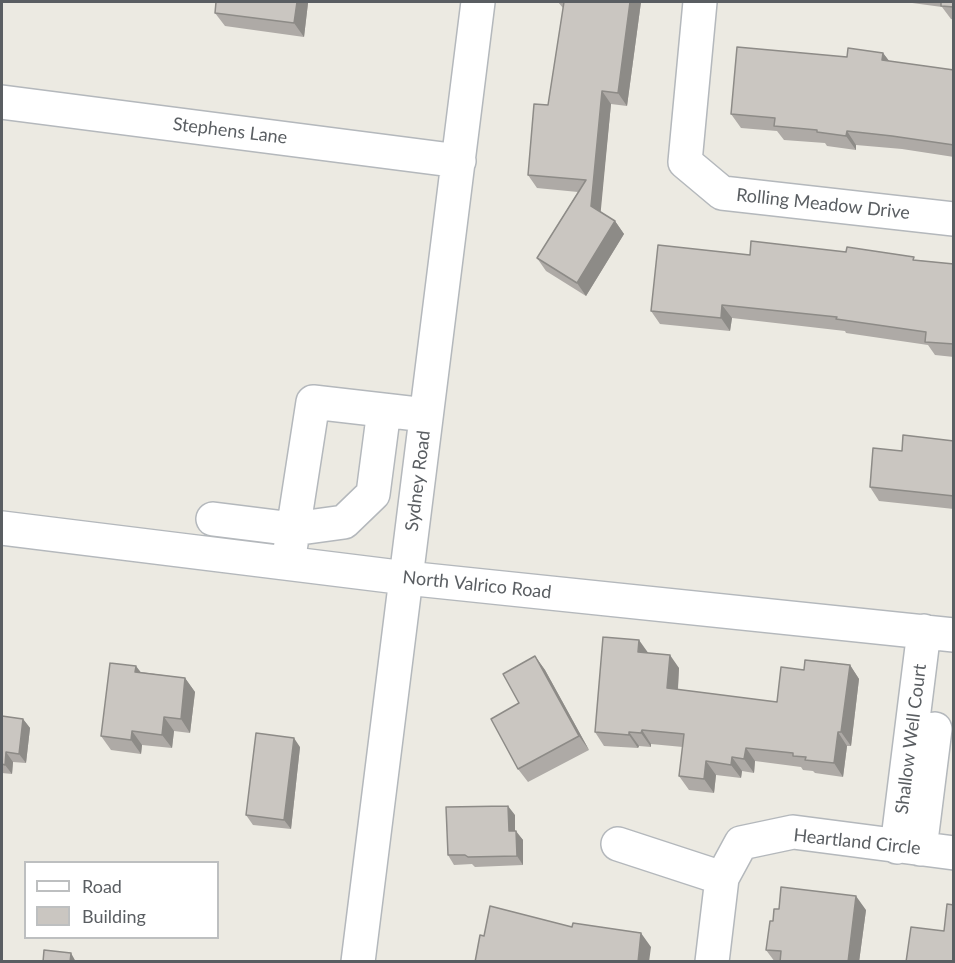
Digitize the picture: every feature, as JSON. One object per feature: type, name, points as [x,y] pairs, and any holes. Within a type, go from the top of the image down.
[{"type":"street","name":"Sydney Road","points":[[358,962],[478,2]]},
{"type":"street","name":"Rolling Meadow Drive","points":[[700,2],[685,162],[722,193],[954,219]]},
{"type":"street","name":"Stephens Lane","points":[[2,102],[459,161]]},
{"type":"street","points":[[288,563],[313,402],[426,415]]},
{"type":"street","points":[[213,519],[293,529],[344,522],[373,494],[384,410]]},
{"type":"street","name":"North Valrico Road","points":[[2,528],[406,578],[942,634]]},
{"type":"street","name":"Shallow Well Court","points":[[909,848],[942,634]]},
{"type":"street","name":"Heartland Circle","points":[[712,962],[722,878],[741,843],[793,832],[954,853]]},
{"type":"street","points":[[618,844],[722,878]]},
{"type":"building","points":[[216,2],[297,2],[294,23],[215,13]]},
{"type":"building","points":[[564,2],[630,2],[618,93],[602,91],[591,206],[615,221],[577,283],[537,258],[586,180],[528,175],[534,104],[548,105]]},
{"type":"building","points":[[941,2],[954,2],[954,7],[941,6]]},
{"type":"building","points":[[737,47],[847,57],[848,48],[883,53],[882,60],[954,70],[954,145],[847,131],[846,136],[817,132],[817,130],[774,126],[775,118],[731,114]]},
{"type":"building","points":[[751,241],[846,252],[847,247],[914,257],[913,260],[954,264],[954,344],[925,342],[926,332],[836,319],[837,317],[722,305],[721,318],[651,311],[658,245],[750,255]]},
{"type":"building","points":[[903,435],[954,441],[954,496],[870,487],[873,448],[902,451]]},
{"type":"building","points":[[603,637],[639,640],[638,652],[670,655],[667,688],[777,702],[781,667],[804,670],[805,660],[850,665],[841,732],[838,732],[834,763],[805,760],[806,757],[793,756],[793,753],[746,748],[744,759],[732,757],[731,765],[706,761],[704,779],[679,776],[684,734],[642,730],[641,733],[629,732],[629,735],[595,732]]},
{"type":"building","points":[[535,656],[579,736],[518,769],[491,719],[519,703],[503,674]]},
{"type":"building","points":[[110,663],[136,666],[135,672],[185,678],[181,719],[164,717],[162,735],[132,731],[131,740],[101,736]]},
{"type":"building","points":[[2,716],[23,719],[19,754],[6,752],[5,765],[2,764]]},
{"type":"building","points":[[256,733],[294,738],[284,820],[246,815]]},
{"type":"building","points":[[508,806],[509,831],[516,831],[517,856],[448,855],[446,807]]},
{"type":"building","points":[[781,887],[856,896],[848,962],[780,962],[781,951],[766,950],[770,921],[773,921],[774,909],[779,909]]},
{"type":"building","points":[[947,904],[954,905],[954,962],[906,962],[911,927],[944,931]]},
{"type":"building","points":[[490,906],[572,927],[573,923],[641,933],[638,962],[475,962],[480,935],[484,936]]},
{"type":"building","points":[[44,950],[71,953],[70,962],[43,962]]}]
